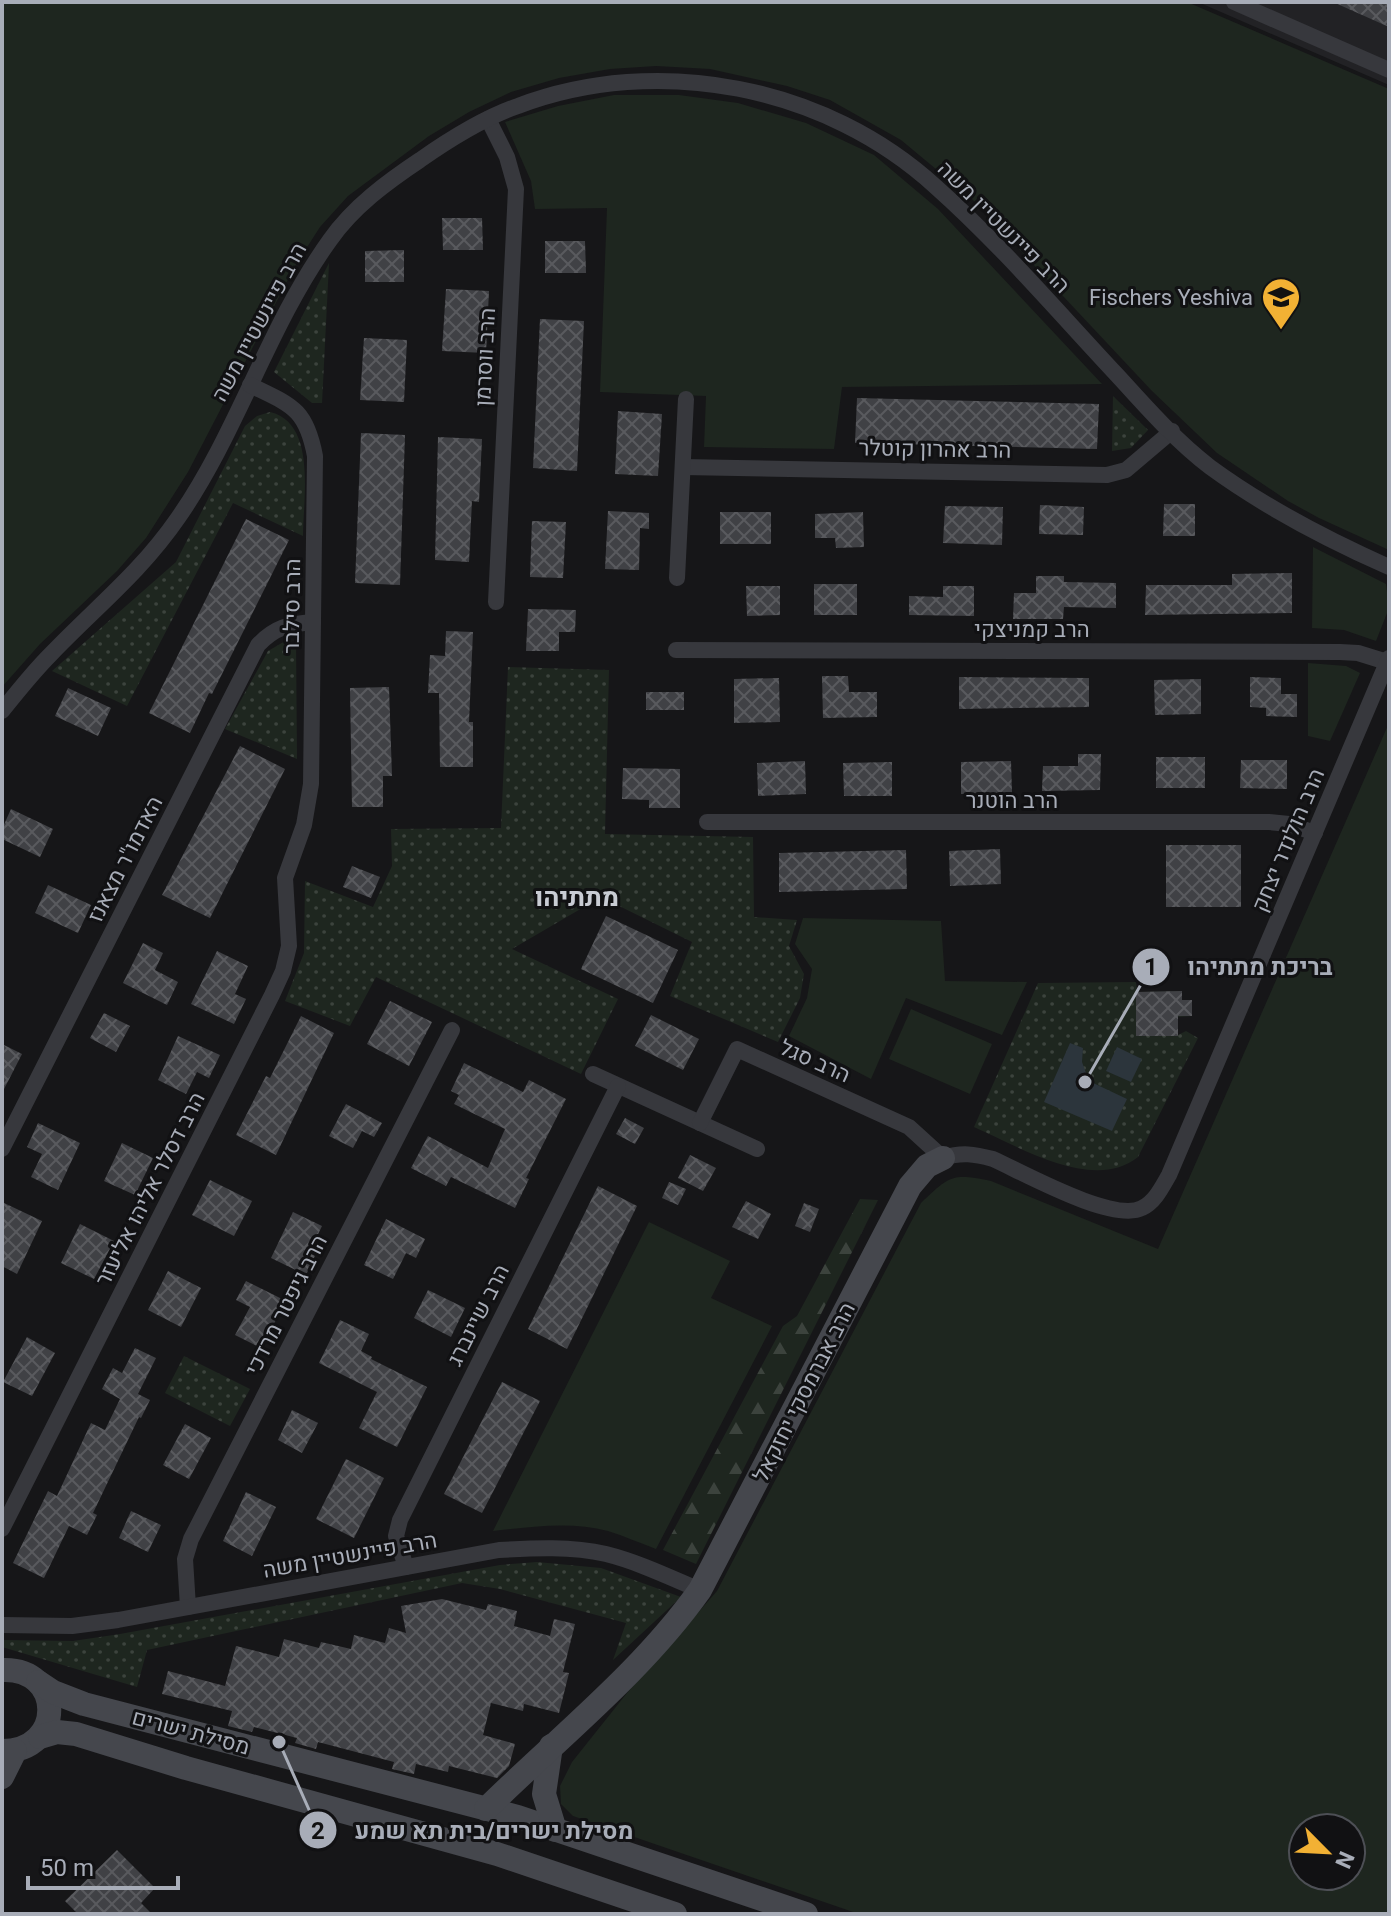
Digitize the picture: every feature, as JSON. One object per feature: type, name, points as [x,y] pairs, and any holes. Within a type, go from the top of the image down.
[{"type":"street","points":[[1234,2],[1389,70]]},
{"type":"street","name":"הרב פיינשטיין משה","points":[[2,711],[50,654],[128,582],[158,547],[201,480],[307,273],[332,236],[358,207],[394,177],[488,119],[516,106],[562,92],[611,83],[656,80],[708,83],[739,89],[824,113],[893,152],[951,200],[1208,465],[1280,513],[1389,567]]},
{"type":"street","name":"הרב ווסרמן","points":[[488,119],[507,157],[516,189],[496,602]]},
{"type":"street","name":"הרב סילבר","points":[[250,385],[294,409],[306,421],[315,456],[310,794],[304,825],[291,857]]},
{"type":"street","points":[[677,578],[686,399]]},
{"type":"street","name":"הרב אהרון קוטלר","points":[[683,467],[1107,475],[1126,470],[1172,431]]},
{"type":"street","name":"האדמו\"ר מצאנז","points":[[2,1149],[258,645],[278,628],[313,622]]},
{"type":"street","name":"הרב קמניצקי","points":[[676,650],[1340,652],[1388,660]]},
{"type":"street","name":"הרב הולנדר יצחק","points":[[943,1158],[962,1152],[993,1159],[1096,1205],[1121,1212],[1133,1212],[1155,1198],[1169,1175],[1388,660]]},
{"type":"street","name":"הרב הוטנר","points":[[707,822],[1269,822],[1289,824],[1315,833]]},
{"type":"street","name":"הרב דסלר אליהו אליעזר","points":[[2,1529],[283,971],[289,946],[285,878],[291,857]]},
{"type":"street","name":"הרב גיפטר מרדכי","points":[[188,1607],[185,1559],[191,1539],[452,1030]]},
{"type":"street","name":"הרב סגל","points":[[700,1123],[737,1049],[909,1127],[943,1158]]},
{"type":"street","points":[[593,1074],[757,1149]]},
{"type":"street","name":"הרב שיינברג","points":[[406,1567],[396,1536],[400,1520],[618,1086]]},
{"type":"street","name":"הרב אברמסקי יחזקאל","points":[[486,1809],[551,1746],[572,1730],[665,1634],[700,1590],[910,1186],[927,1166],[943,1158]]},
{"type":"street","name":"הרב פיינשטיין משה","points":[[2,1625],[72,1626],[499,1550],[537,1548],[604,1553],[700,1590]]},
{"type":"street","name":"מסילת ישרים","points":[[2,1670],[27,1674],[53,1692],[84,1704],[486,1809],[806,1914]]},
{"type":"street","points":[[2,1777],[9,1751],[29,1746],[40,1737],[49,1715],[49,1703],[38,1682]]},
{"type":"street","name":"מסילת ישרים","points":[[40,1737],[57,1732],[91,1738],[202,1773],[497,1854],[675,1914]]},
{"type":"street","points":[[551,1746],[544,1794],[555,1830]]},
{"type":"shaded area","points":[[1198,2],[1389,2],[1389,85]]},
{"type":"shaded area","points":[[1070,1043],[1083,1048],[1082,1062],[1089,1081],[1127,1099],[1112,1131],[1044,1102]]},
{"type":"shaded area","points":[[1117,1047],[1142,1059],[1131,1082],[1106,1071]]},
{"type":"green space","points":[[2,2],[1187,2],[1389,89],[1389,550],[1288,501],[1217,453],[1152,391],[972,199],[901,140],[830,100],[787,86],[710,69],[656,66],[610,69],[559,78],[511,92],[469,112],[429,136],[348,196],[320,227],[295,266],[188,472],[146,538],[117,571],[40,644],[2,687]]},
{"type":"green space","points":[[614,95],[679,95],[738,103],[806,123],[874,155],[938,209],[1102,384],[842,387],[834,449],[704,447],[706,396],[600,392],[607,208],[535,209],[531,181],[505,122],[558,106]]},
{"type":"green space","points":[[329,263],[322,403],[312,403],[274,372]]},
{"type":"green space","points":[[1113,396],[1148,430],[1131,448],[1112,451]]},
{"type":"green space","points":[[270,412],[285,419],[295,431],[301,446],[305,483],[303,536],[233,503],[127,706],[52,671],[176,562],[245,426],[257,416]]},
{"type":"green space","points":[[1313,547],[1386,584],[1389,608],[1376,641],[1344,630],[1312,628]]},
{"type":"green space","points":[[287,640],[296,643],[297,759],[225,729],[268,651]]},
{"type":"green space","points":[[1308,663],[1346,666],[1360,673],[1330,741],[1308,736]]},
{"type":"green space","points":[[508,667],[609,670],[605,834],[753,837],[754,917],[797,920],[789,946],[804,974],[800,998],[778,1042],[670,996],[692,942],[601,897],[512,949],[618,999],[581,1074],[376,977],[350,1026],[285,1001],[304,953],[305,881],[373,907],[392,866],[391,829],[501,828]]},
{"type":"green space","points":[[1389,723],[1389,1914],[859,1914],[573,1816],[561,1804],[560,1786],[572,1762],[627,1693],[717,1591],[921,1203],[952,1179],[967,1177],[991,1181],[1158,1249]]},
{"type":"green space","points":[[803,918],[941,921],[945,981],[1027,982],[1002,1035],[906,998],[871,1079],[789,1036],[807,998],[812,969],[795,944]]},
{"type":"green space","points":[[1136,982],[1137,992],[1182,991],[1182,1000],[1192,1000],[1192,1016],[1178,1017],[1178,1035],[1186,1031],[1198,1038],[1138,1157],[1120,1167],[1100,1170],[1078,1168],[1033,1154],[974,1127],[1038,983]]},
{"type":"green space","points":[[911,1009],[992,1044],[970,1094],[889,1059]]},
{"type":"green space","points":[[860,1199],[878,1200],[696,1564],[663,1550],[783,1326],[797,1316]]},
{"type":"green space","points":[[649,1222],[730,1261],[711,1298],[772,1326],[656,1549],[608,1531],[580,1526],[493,1531]]},
{"type":"green space","points":[[184,1356],[250,1389],[230,1426],[165,1393]]},
{"type":"green space","points":[[537,1562],[601,1568],[681,1597],[613,1660],[626,1623],[500,1589],[462,1583],[147,1650],[137,1687],[2,1647],[2,1640],[73,1641],[500,1565]]},
{"type":"building","points":[[1333,2],[1389,2],[1389,27]]},
{"type":"building","points":[[442,218],[482,218],[483,250],[443,250]]},
{"type":"building","points":[[545,241],[585,241],[586,273],[545,273]]},
{"type":"building","points":[[404,250],[404,282],[365,282],[365,251]]},
{"type":"building","points":[[446,289],[489,291],[486,353],[442,351]]},
{"type":"building","points":[[540,319],[584,321],[577,471],[533,468]]},
{"type":"building","points":[[364,338],[407,340],[404,402],[360,400]]},
{"type":"building","points":[[857,398],[1099,404],[1097,449],[855,443]]},
{"type":"building","points":[[618,411],[662,414],[658,476],[615,474]]},
{"type":"building","points":[[361,433],[405,435],[400,585],[355,583]]},
{"type":"building","points":[[438,437],[482,439],[479,502],[472,501],[469,562],[435,560]]},
{"type":"building","points":[[1164,504],[1195,504],[1195,536],[1163,536]]},
{"type":"building","points":[[1040,505],[1084,507],[1083,535],[1039,534]]},
{"type":"building","points":[[945,506],[1003,507],[1002,545],[943,543]]},
{"type":"building","points":[[608,511],[649,513],[649,529],[640,528],[639,570],[605,569]]},
{"type":"building","points":[[720,512],[771,512],[771,544],[720,544]]},
{"type":"building","points":[[863,512],[864,547],[836,548],[835,538],[815,538],[815,514]]},
{"type":"building","points":[[246,519],[289,540],[190,733],[149,713]]},
{"type":"building","points":[[532,521],[566,522],[563,578],[530,577]]},
{"type":"building","points":[[1292,573],[1292,613],[1145,615],[1146,585],[1232,585],[1232,574]]},
{"type":"building","points":[[1036,576],[1064,576],[1064,582],[1116,583],[1116,608],[1064,607],[1063,619],[1013,619],[1014,593],[1036,593]]},
{"type":"building","points":[[814,584],[857,584],[857,615],[814,615]]},
{"type":"building","points":[[746,586],[780,586],[780,615],[747,616]]},
{"type":"building","points":[[943,586],[974,586],[974,616],[909,615],[909,596],[943,597]]},
{"type":"building","points":[[528,609],[576,610],[575,632],[559,632],[559,651],[526,651]]},
{"type":"building","points":[[446,631],[473,632],[469,722],[473,722],[473,767],[440,767],[439,693],[428,693],[430,655],[445,656]]},
{"type":"building","points":[[822,676],[848,676],[849,692],[877,692],[877,717],[823,718]]},
{"type":"building","points":[[959,677],[1089,678],[1089,707],[959,709]]},
{"type":"building","points":[[1250,677],[1281,678],[1281,694],[1297,694],[1297,717],[1266,716],[1266,708],[1250,707]]},
{"type":"building","points":[[779,678],[780,722],[734,723],[734,679]]},
{"type":"building","points":[[1201,679],[1201,714],[1155,715],[1154,680]]},
{"type":"building","points":[[389,687],[392,776],[383,776],[383,807],[352,807],[350,688]]},
{"type":"building","points":[[68,688],[111,708],[98,736],[55,716]]},
{"type":"building","points":[[646,692],[684,692],[684,710],[646,710]]},
{"type":"building","points":[[240,746],[285,769],[210,918],[162,895]]},
{"type":"building","points":[[1078,754],[1101,754],[1100,790],[1042,791],[1043,766],[1078,766]]},
{"type":"building","points":[[1156,757],[1205,757],[1205,788],[1156,788]]},
{"type":"building","points":[[1241,760],[1287,760],[1287,789],[1240,788]]},
{"type":"building","points":[[805,761],[806,794],[758,796],[757,763]]},
{"type":"building","points":[[1011,761],[1012,793],[961,794],[961,762]]},
{"type":"building","points":[[892,762],[892,796],[844,796],[843,763]]},
{"type":"building","points":[[623,768],[680,769],[680,808],[649,808],[649,800],[622,799]]},
{"type":"building","points":[[11,809],[53,829],[40,857],[2,839],[2,829]]},
{"type":"building","points":[[1166,845],[1241,845],[1241,907],[1166,907]]},
{"type":"building","points":[[1000,849],[1001,884],[950,886],[949,851]]},
{"type":"building","points":[[906,850],[907,889],[779,892],[779,853]]},
{"type":"building","points":[[352,866],[380,877],[371,898],[343,887]]},
{"type":"building","points":[[48,885],[91,905],[78,933],[35,913]]},
{"type":"building","points":[[606,916],[678,950],[653,1003],[581,969]]},
{"type":"building","points":[[143,943],[163,953],[155,970],[178,982],[167,1005],[123,983]]},
{"type":"building","points":[[217,951],[248,966],[235,994],[246,999],[234,1024],[191,1004]]},
{"type":"building","points":[[1182,991],[1182,1000],[1192,1000],[1192,1016],[1178,1016],[1178,1036],[1136,1036],[1136,992]]},
{"type":"building","points":[[390,1001],[432,1022],[409,1066],[367,1044]]},
{"type":"building","points":[[104,1013],[130,1026],[116,1052],[90,1038]]},
{"type":"building","points":[[651,1015],[699,1039],[683,1070],[635,1046]]},
{"type":"building","points":[[301,1016],[334,1033],[276,1155],[236,1135],[266,1076],[270,1078]]},
{"type":"building","points":[[178,1036],[220,1055],[209,1078],[197,1072],[186,1094],[158,1080]]},
{"type":"building","points":[[2,1044],[22,1054],[2,1093]]},
{"type":"building","points":[[464,1063],[523,1092],[529,1080],[566,1099],[526,1178],[529,1179],[515,1208],[451,1177],[446,1186],[411,1168],[428,1136],[488,1168],[505,1129],[454,1104],[459,1095],[451,1091]]},
{"type":"building","points":[[346,1104],[382,1123],[374,1137],[362,1131],[353,1148],[329,1136]]},
{"type":"building","points":[[625,1118],[644,1128],[635,1144],[616,1134]]},
{"type":"building","points":[[38,1123],[80,1143],[58,1190],[31,1177],[42,1154],[27,1147]]},
{"type":"building","points":[[122,1143],[153,1158],[135,1195],[104,1181]]},
{"type":"building","points":[[690,1155],[716,1168],[703,1191],[678,1178]]},
{"type":"building","points":[[210,1180],[252,1201],[234,1236],[192,1215]]},
{"type":"building","points":[[669,1182],[686,1189],[678,1205],[662,1198]]},
{"type":"building","points":[[598,1186],[637,1206],[567,1349],[528,1329]]},
{"type":"building","points":[[746,1201],[771,1214],[758,1239],[732,1227]]},
{"type":"building","points":[[2,1202],[42,1221],[17,1274],[2,1266]]},
{"type":"building","points":[[804,1203],[819,1209],[810,1232],[795,1226]]},
{"type":"building","points":[[293,1212],[322,1226],[309,1253],[315,1256],[306,1275],[271,1258]]},
{"type":"building","points":[[386,1219],[425,1239],[416,1258],[406,1253],[393,1279],[364,1265]]},
{"type":"building","points":[[80,1224],[114,1241],[94,1279],[61,1263]]},
{"type":"building","points":[[168,1271],[201,1288],[181,1327],[148,1310]]},
{"type":"building","points":[[246,1281],[286,1301],[261,1348],[235,1335],[250,1307],[236,1300]]},
{"type":"building","points":[[428,1290],[465,1308],[451,1337],[414,1318]]},
{"type":"building","points":[[340,1320],[369,1334],[361,1351],[371,1359],[427,1387],[397,1447],[359,1428],[377,1392],[319,1363]]},
{"type":"building","points":[[27,1337],[55,1353],[32,1396],[3,1382]]},
{"type":"building","points":[[135,1348],[156,1358],[138,1394],[150,1400],[93,1513],[97,1515],[87,1535],[69,1526],[44,1578],[13,1563],[48,1491],[57,1496],[91,1423],[105,1430],[120,1399],[102,1389],[113,1368],[122,1373]]},
{"type":"building","points":[[502,1382],[540,1401],[482,1513],[444,1494]]},
{"type":"building","points":[[292,1410],[318,1423],[302,1453],[278,1440]]},
{"type":"building","points":[[185,1424],[211,1438],[189,1479],[163,1465]]},
{"type":"building","points":[[346,1459],[384,1478],[354,1538],[316,1519]]},
{"type":"building","points":[[246,1492],[276,1507],[252,1556],[223,1541]]},
{"type":"building","points":[[131,1511],[161,1525],[148,1552],[119,1538]]},
{"type":"building","points":[[442,1599],[486,1610],[488,1604],[517,1611],[514,1626],[550,1636],[554,1619],[575,1624],[563,1672],[569,1673],[559,1713],[524,1704],[523,1711],[491,1703],[483,1735],[515,1744],[509,1766],[497,1778],[449,1766],[448,1772],[416,1764],[414,1774],[392,1769],[394,1762],[318,1742],[316,1749],[295,1743],[297,1738],[254,1727],[252,1732],[228,1726],[232,1711],[162,1694],[168,1671],[225,1686],[236,1646],[279,1657],[284,1639],[319,1648],[321,1642],[351,1649],[354,1635],[385,1643],[389,1628],[406,1633],[401,1606]]},
{"type":"building","points":[[117,1850],[155,1888],[141,1903],[152,1914],[78,1914],[65,1901]]},
{"type":"place","name":"Fischers Yeshiva","points":[[1281,331]]},
{"type":"place","name":"בריכת מתתיהו","points":[[1085,1082]]},
{"type":"place","name":"מסילת ישרים/בית תא שמע","points":[[279,1742]]},
{"type":"district","name":"מתתיהו","points":[[577,897]]}]
